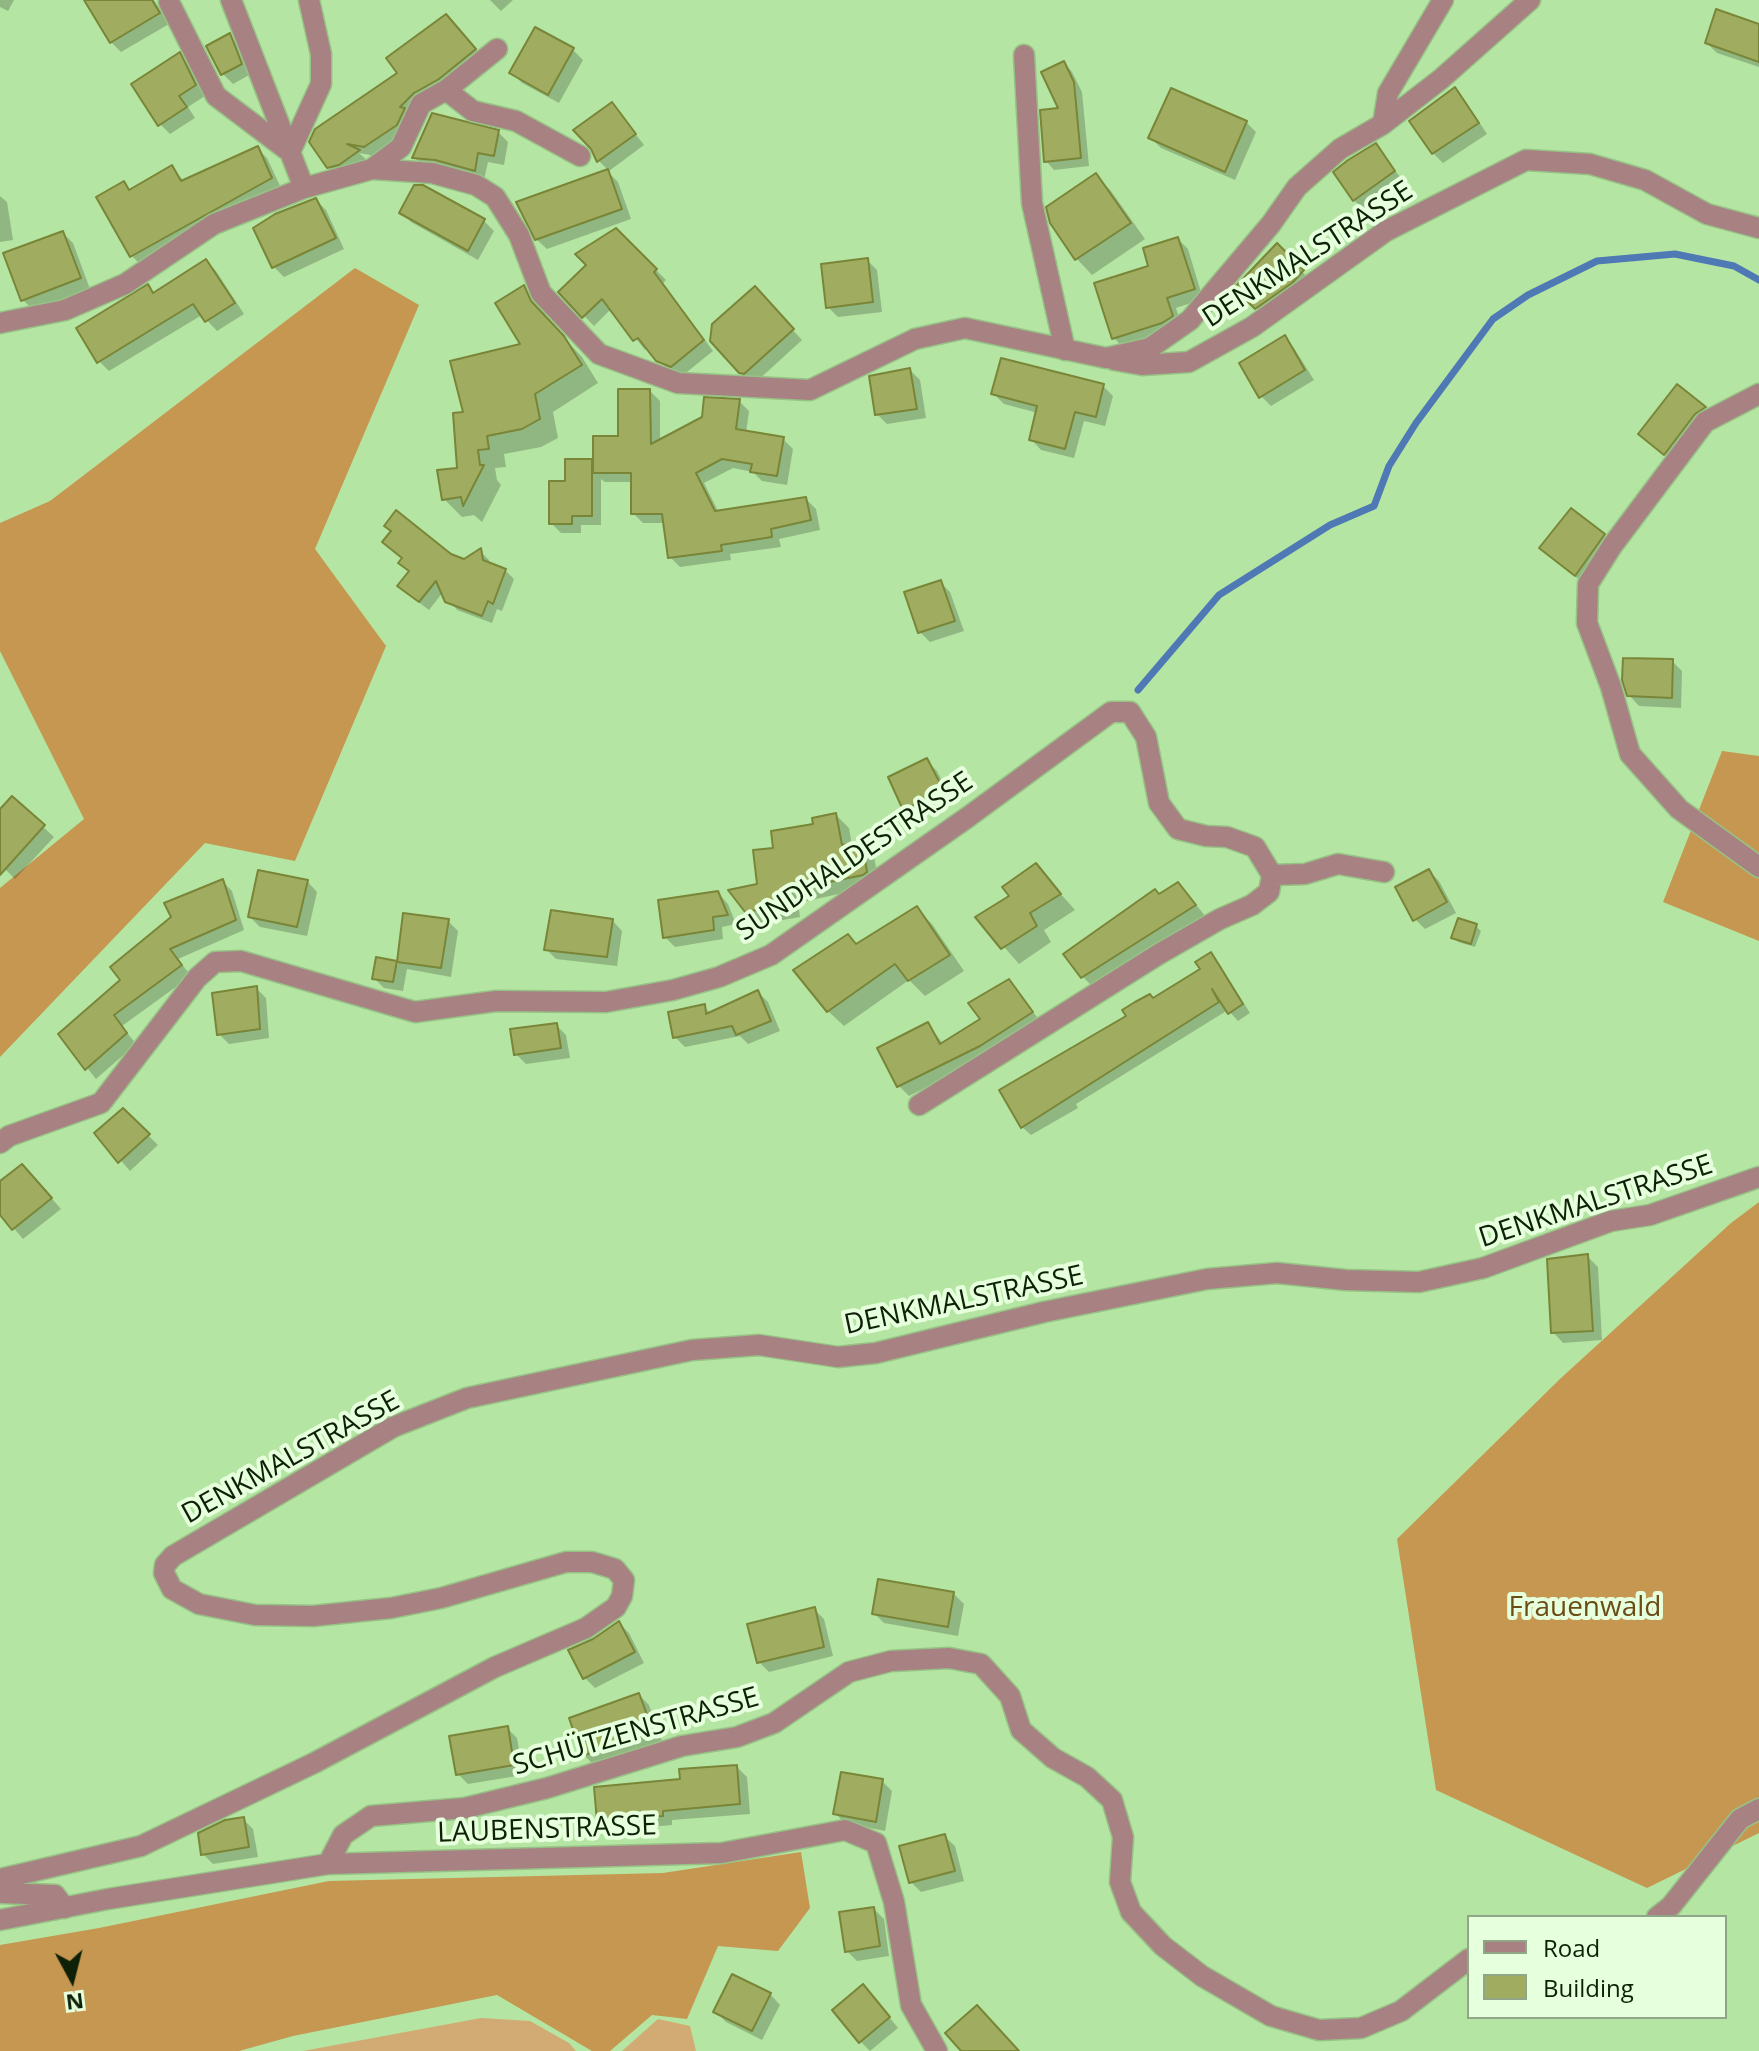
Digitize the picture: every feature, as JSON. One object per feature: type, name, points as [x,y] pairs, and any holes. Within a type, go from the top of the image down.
[{"type":"street","points":[[231,0],[304,188]]},
{"type":"street","points":[[290,152],[321,84],[321,54],[309,0]]},
{"type":"street","points":[[1383,124],[1388,93],[1443,0]]},
{"type":"street","points":[[1106,358],[1150,348],[1190,320],[1271,224],[1297,187],[1340,149],[1383,124],[1441,79],[1530,0]]},
{"type":"street","points":[[169,2],[216,96],[290,152]]},
{"type":"street","points":[[0,323],[65,310],[125,284],[214,224],[304,188],[372,169],[401,147],[421,104],[446,90],[497,49]]},
{"type":"street","points":[[1024,55],[1032,203],[1065,350]]},
{"type":"street","points":[[446,90],[473,111],[516,121],[580,156]]},
{"type":"street","name":"DENKMALSTRASSE","points":[[372,169],[432,173],[476,185],[495,197],[519,235],[541,293],[599,354],[678,383],[810,390],[915,339],[965,328],[1142,365],[1189,362],[1252,327],[1386,231],[1526,160],[1590,164],[1645,180],[1707,214],[1759,228]]},
{"type":"street","points":[[1759,394],[1705,422],[1612,546],[1588,584],[1587,623],[1611,687],[1630,754],[1679,809],[1759,867]]},
{"type":"street","name":"SUNDHALDESTRASSE","points":[[0,1143],[9,1136],[101,1103],[197,978],[215,962],[241,961],[415,1012],[496,1001],[606,1002],[673,990],[719,977],[771,955],[1111,712],[1130,712],[1146,737],[1159,803],[1178,829],[1227,837],[1255,847],[1272,875]]},
{"type":"street","points":[[919,1105],[1159,954],[1220,919],[1252,905],[1269,892],[1272,875],[1305,874],[1338,864],[1384,872]]},
{"type":"street","name":"DENKMALSTRASSE","points":[[0,1879],[141,1846],[314,1763],[495,1667],[586,1628],[616,1607],[622,1596],[624,1580],[615,1569],[592,1562],[566,1562],[441,1598],[391,1608],[313,1616],[255,1615],[199,1604],[172,1589],[164,1573],[165,1565],[173,1556],[393,1427],[467,1398],[692,1350],[759,1345],[838,1357],[876,1353],[1044,1312],[1207,1279],[1277,1273],[1346,1280],[1419,1282],[1483,1268],[1611,1221],[1650,1215],[1759,1177]]},
{"type":"street","name":"SCHÜTZENSTRASSE","points":[[328,1864],[343,1835],[371,1816],[465,1808],[547,1788],[682,1746],[737,1737],[774,1723],[849,1672],[891,1661],[949,1658],[981,1664],[1010,1696],[1021,1730],[1053,1758],[1087,1777],[1112,1800],[1123,1837],[1120,1882],[1131,1912],[1163,1946],[1202,1976],[1271,2016],[1319,2030],[1361,2028],[1401,2011],[1467,1961]]},
{"type":"street","points":[[1660,1915],[1671,1906],[1740,1819],[1759,1809]]},
{"type":"street","name":"LAUBENSTRASSE","points":[[0,1920],[328,1864],[722,1853],[845,1830],[876,1843],[894,1902],[911,2005],[937,2051]]},
{"type":"street","points":[[0,1893],[55,1895],[65,1908]]},
{"type":"shaded area","points":[[481,2018],[530,2021],[569,2043],[576,2051],[303,2051]]},
{"type":"shaded area","points":[[658,2019],[690,2026],[696,2051],[622,2051]]},
{"type":"green space","points":[[355,268],[419,305],[315,549],[386,646],[295,861],[205,843],[0,1057],[0,888],[84,819],[0,651],[0,523],[50,501]]},
{"type":"green space","points":[[1722,751],[1759,756],[1759,941],[1663,902]]},
{"type":"green space","name":"Frauenwald","points":[[1759,1202],[1759,1833],[1647,1888],[1436,1790],[1397,1539],[1561,1378],[1731,1223]]},
{"type":"green space","points":[[801,1852],[810,1908],[778,1951],[718,1946],[687,2019],[652,2015],[610,2051],[592,2051],[497,1995],[293,2036],[239,2051],[0,2051],[0,1945],[329,1881],[663,1873]]},
{"type":"building","points":[[84,0],[152,0],[160,13],[110,43]]},
{"type":"building","points":[[1716,9],[1759,24],[1759,62],[1705,43]]},
{"type":"building","points":[[446,14],[476,49],[439,79],[414,93],[400,107],[405,108],[397,125],[364,147],[347,144],[360,150],[339,165],[327,168],[309,142],[315,129],[397,73],[386,58]]},
{"type":"building","points":[[535,27],[574,48],[548,95],[509,73]]},
{"type":"building","points":[[230,33],[242,64],[221,75],[206,46]]},
{"type":"building","points":[[180,52],[196,85],[179,96],[187,107],[158,126],[131,84]]},
{"type":"building","points":[[1064,61],[1074,82],[1081,158],[1044,162],[1040,110],[1058,108],[1041,72]]},
{"type":"building","points":[[1455,87],[1479,123],[1432,154],[1409,121]]},
{"type":"building","points":[[1171,88],[1247,121],[1225,172],[1148,138]]},
{"type":"building","points":[[612,102],[636,134],[597,162],[591,149],[573,130]]},
{"type":"building","points":[[432,113],[499,130],[494,156],[478,153],[475,171],[435,160],[412,158]]},
{"type":"building","points":[[1376,143],[1395,171],[1353,201],[1333,172]]},
{"type":"building","points":[[258,146],[272,178],[130,257],[96,197],[124,181],[129,190],[172,165],[181,181]]},
{"type":"building","points":[[608,169],[622,209],[535,240],[516,202]]},
{"type":"building","points":[[1096,173],[1131,223],[1075,260],[1050,223],[1046,207]]},
{"type":"building","points":[[414,185],[423,185],[485,219],[468,251],[399,213]]},
{"type":"building","points":[[316,198],[336,238],[272,268],[253,228],[275,214]]},
{"type":"building","points":[[616,228],[657,269],[654,272],[704,340],[671,367],[656,361],[638,338],[633,341],[602,299],[582,318],[558,292],[586,265],[575,254]]},
{"type":"building","points":[[63,231],[81,278],[21,301],[3,253]]},
{"type":"building","points":[[1178,237],[1195,289],[1167,298],[1173,316],[1162,323],[1112,339],[1094,283],[1148,266],[1143,248]]},
{"type":"building","points":[[1277,243],[1304,270],[1292,283],[1255,309],[1234,288]]},
{"type":"building","points":[[868,258],[873,302],[826,308],[821,264]]},
{"type":"building","points":[[206,259],[235,303],[205,322],[193,304],[97,363],[76,328],[148,284],[153,293]]},
{"type":"building","points":[[524,285],[531,301],[564,336],[582,365],[535,394],[540,419],[522,429],[487,436],[489,449],[478,450],[480,465],[484,465],[463,506],[461,497],[442,500],[437,470],[457,468],[453,413],[463,412],[450,361],[520,344],[495,303]]},
{"type":"building","points":[[755,286],[794,329],[744,374],[739,373],[710,341],[712,324]]},
{"type":"building","points":[[1285,335],[1305,370],[1259,398],[1239,363]]},
{"type":"building","points":[[1001,358],[1104,384],[1096,417],[1075,412],[1065,449],[1029,440],[1037,406],[991,394]]},
{"type":"building","points":[[910,368],[917,409],[875,415],[869,376]]},
{"type":"building","points":[[1677,384],[1706,407],[1695,414],[1664,455],[1638,434]]},
{"type":"building","points":[[618,389],[650,389],[651,444],[702,417],[704,397],[740,399],[736,429],[784,437],[777,476],[750,472],[752,464],[722,459],[696,473],[715,511],[806,497],[811,520],[771,529],[772,537],[721,545],[722,551],[668,558],[662,514],[631,514],[631,473],[593,473],[593,436],[618,436]]},
{"type":"building","points":[[565,459],[592,459],[592,516],[572,516],[572,524],[549,524],[549,481],[565,481]]},
{"type":"building","points":[[1571,508],[1605,534],[1575,576],[1539,548]]},
{"type":"building","points":[[396,510],[451,554],[464,559],[481,548],[483,560],[506,569],[493,604],[488,601],[482,616],[445,602],[436,581],[419,602],[397,586],[409,571],[398,563],[402,558],[382,542],[391,531],[384,526]]},
{"type":"building","points":[[941,580],[955,621],[918,633],[904,592]]},
{"type":"building","points":[[1623,658],[1673,659],[1672,698],[1627,696],[1622,680]]},
{"type":"building","points":[[927,758],[944,791],[903,810],[888,777]]},
{"type":"building","points":[[12,796],[45,825],[0,875],[0,809]]},
{"type":"building","points":[[836,813],[842,845],[862,841],[867,872],[786,891],[788,905],[745,912],[728,890],[757,884],[753,850],[773,848],[771,831],[813,824],[812,818]]},
{"type":"building","points":[[1036,863],[1061,894],[1030,913],[1037,926],[1001,949],[975,917],[1009,896],[1002,887]]},
{"type":"building","points":[[1429,869],[1447,902],[1413,921],[1395,887]]},
{"type":"building","points":[[258,870],[308,880],[297,927],[248,917]]},
{"type":"building","points":[[223,879],[236,920],[170,949],[182,965],[114,1015],[127,1033],[85,1070],[58,1034],[120,980],[110,967],[171,917],[164,903]]},
{"type":"building","points":[[1178,882],[1196,905],[1081,978],[1063,954],[1155,889],[1159,894]]},
{"type":"building","points":[[718,891],[728,915],[713,917],[714,930],[663,938],[658,900]]},
{"type":"building","points":[[917,906],[950,955],[908,981],[895,964],[827,1012],[793,970],[848,934],[856,944]]},
{"type":"building","points":[[551,910],[613,919],[607,957],[544,950]]},
{"type":"building","points":[[403,913],[449,919],[441,968],[397,962]]},
{"type":"building","points":[[1458,918],[1477,924],[1471,944],[1451,938]]},
{"type":"building","points":[[1211,952],[1243,1004],[1228,1014],[1212,989],[1219,1002],[1021,1128],[999,1090],[1126,1016],[1122,1010],[1135,1002],[1150,994],[1153,998],[1200,969],[1195,962]]},
{"type":"building","points":[[376,957],[397,961],[393,982],[372,979]]},
{"type":"building","points":[[1009,979],[1033,1012],[980,1046],[897,1087],[877,1048],[928,1022],[940,1044],[980,1019],[968,1003]]},
{"type":"building","points":[[257,986],[260,1029],[217,1035],[212,993]]},
{"type":"building","points":[[758,990],[771,1021],[736,1035],[732,1026],[673,1038],[668,1012],[705,1004],[706,1014]]},
{"type":"building","points":[[557,1023],[561,1048],[514,1055],[510,1029]]},
{"type":"building","points":[[123,1108],[150,1134],[118,1163],[94,1133]]},
{"type":"building","points":[[22,1164],[52,1198],[12,1230],[0,1215],[0,1181]]},
{"type":"building","points":[[1588,1254],[1593,1331],[1551,1333],[1547,1259]]},
{"type":"building","points":[[878,1579],[954,1592],[948,1627],[872,1614]]},
{"type":"building","points":[[815,1607],[824,1647],[757,1663],[747,1624]]},
{"type":"building","points":[[619,1621],[635,1652],[583,1679],[568,1650],[593,1639]]},
{"type":"building","points":[[639,1693],[653,1731],[582,1756],[569,1718]]},
{"type":"building","points":[[508,1726],[514,1765],[456,1775],[449,1736]]},
{"type":"building","points":[[737,1765],[740,1804],[663,1811],[663,1816],[597,1822],[594,1787],[680,1779],[679,1769]]},
{"type":"building","points":[[841,1772],[883,1779],[876,1822],[833,1814]]},
{"type":"building","points":[[244,1817],[249,1847],[201,1855],[198,1833],[225,1820]]},
{"type":"building","points":[[945,1834],[955,1871],[909,1883],[899,1846]]},
{"type":"building","points":[[874,1907],[880,1946],[845,1952],[839,1912]]},
{"type":"building","points":[[732,1974],[771,1993],[752,2031],[713,2012]]},
{"type":"building","points":[[863,1984],[890,2017],[859,2043],[832,2010]]},
{"type":"building","points":[[977,2005],[1019,2051],[961,2051],[945,2033]]},
{"type":"waterway","points":[[1138,690],[1219,595],[1330,525],[1374,506],[1389,466],[1416,423],[1493,319],[1528,295],[1597,261],[1675,254],[1734,266],[1759,280]]}]
